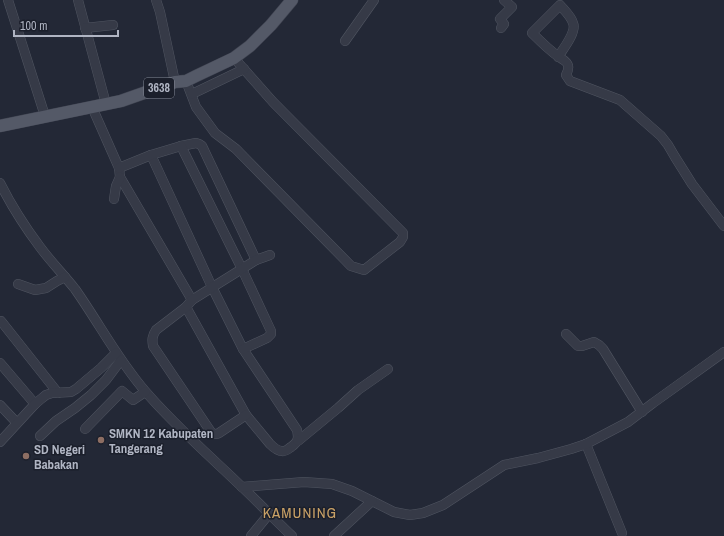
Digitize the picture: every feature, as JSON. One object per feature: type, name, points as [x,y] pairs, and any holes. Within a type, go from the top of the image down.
[{"type":"main road","name":"3638","points":[[0,126],[121,101],[181,81],[234,58],[250,46],[271,25],[292,0]]},
{"type":"street","points":[[8,0],[45,116]]},
{"type":"street","points":[[78,0],[106,104]]},
{"type":"street","points":[[156,0],[181,81],[192,94],[196,107],[214,133],[236,149],[351,266],[364,270],[400,242],[403,237],[403,233],[272,102],[234,58]]},
{"type":"street","points":[[345,41],[374,0]]},
{"type":"street","points":[[501,28],[504,24],[500,19],[512,7],[504,0]]},
{"type":"street","points":[[558,57],[574,28],[573,22],[561,2],[532,33],[558,57],[565,61],[568,65],[566,76],[570,81],[620,100],[660,136],[668,145],[692,184],[724,226]]},
{"type":"street","points":[[85,28],[113,25]]},
{"type":"street","points":[[192,94],[244,70]]},
{"type":"street","points":[[92,107],[119,173],[246,415],[270,444],[277,450],[285,451],[358,390],[388,368]]},
{"type":"street","points":[[114,198],[119,173],[151,154],[181,146],[196,143],[200,144],[256,260]]},
{"type":"street","points":[[181,146],[271,331],[271,334],[267,338],[243,349]]},
{"type":"street","points":[[151,154],[212,287],[243,349],[296,430],[298,440]]},
{"type":"street","points":[[0,183],[40,248],[65,277],[86,305],[119,357],[145,392],[205,453],[292,536]]},
{"type":"street","points":[[246,415],[216,435],[211,432],[153,346],[152,340],[156,330],[212,287],[256,260],[270,255]]},
{"type":"street","points":[[18,284],[35,290],[46,288],[65,277]]},
{"type":"street","points":[[1,321],[58,392]]},
{"type":"street","points":[[566,334],[578,346],[594,342],[599,345],[642,412]]},
{"type":"street","points":[[242,487],[304,482],[332,484],[352,490],[394,512],[410,515],[423,514],[443,505],[504,465],[538,458],[586,444],[628,422],[724,352]]},
{"type":"street","points":[[1,438],[46,395],[58,392],[71,392],[101,368],[119,357]]},
{"type":"street","points":[[40,436],[56,421],[91,395],[112,373],[119,357]]},
{"type":"street","points":[[0,363],[35,404]]},
{"type":"street","points":[[85,429],[122,391],[133,400],[145,392]]},
{"type":"street","points":[[0,405],[17,423]]},
{"type":"street","points":[[586,444],[622,533]]},
{"type":"street","points":[[334,536],[372,501]]},
{"type":"street","points":[[251,536],[269,514]]},
{"type":"place","name":"SMKN 12 Kabupaten Tangerang","points":[[101,440]]},
{"type":"place","name":"SD Negeri Babakan","points":[[26,456]]},
{"type":"district","name":"KAMUNING","points":[[300,512]]}]
